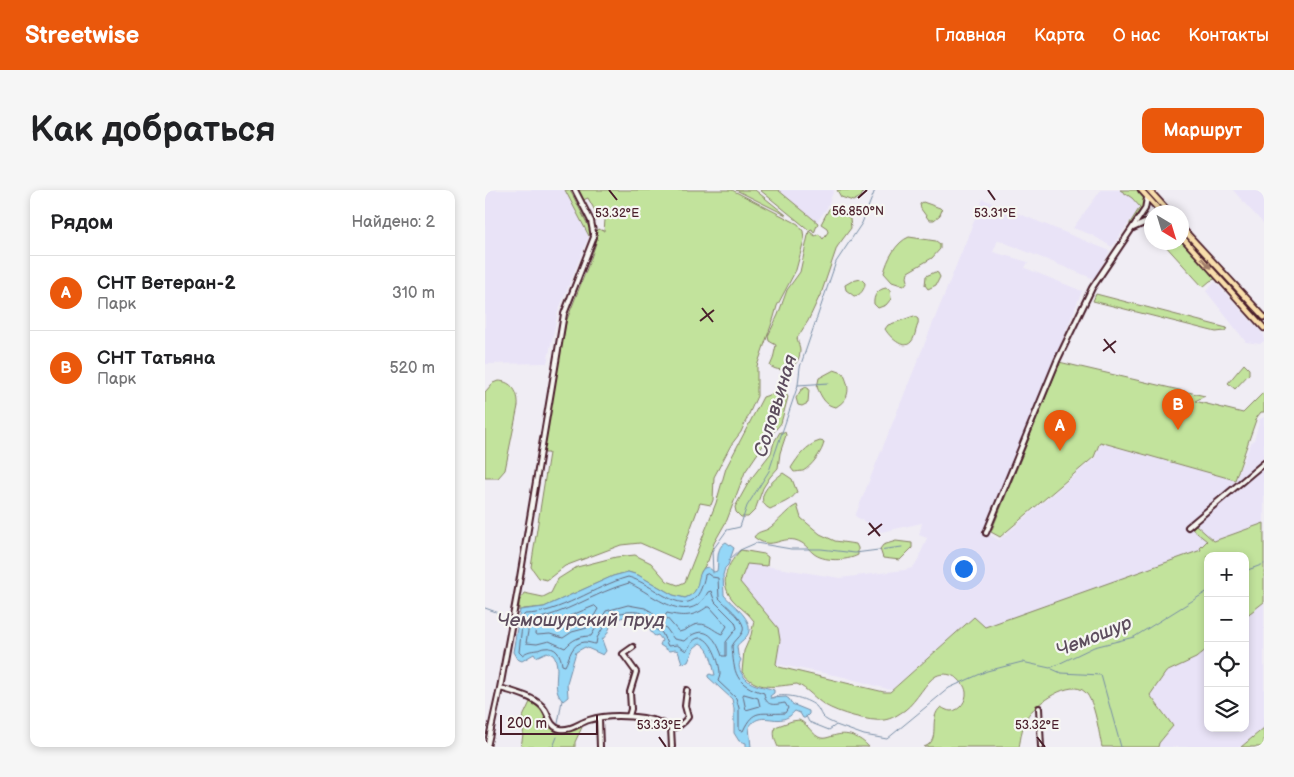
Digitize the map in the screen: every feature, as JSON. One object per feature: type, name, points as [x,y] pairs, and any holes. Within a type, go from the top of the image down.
[{"type":"main road","points":[[1141,190],[1154,205]]},
{"type":"main road","points":[[1147,198],[1150,192],[1162,205]]},
{"type":"main road","points":[[1189,236],[1264,317]]},
{"type":"main road","points":[[1189,245],[1264,328]]},
{"type":"street","points":[[487,747],[500,688],[564,314],[594,237],[591,221],[575,190]]},
{"type":"street","points":[[986,534],[1057,361],[1092,288],[1146,206],[1147,198]]},
{"type":"street","points":[[1131,229],[1144,223]]},
{"type":"street","points":[[1189,526],[1264,463]]},
{"type":"street","points":[[629,716],[631,709],[630,692],[636,672],[623,654],[633,647]]},
{"type":"street","points":[[500,688],[537,702],[556,728],[562,730],[572,728],[589,720],[612,716],[629,716],[663,723],[671,728],[676,727],[688,717],[685,706],[687,690]]},
{"type":"street","points":[[1039,708],[1041,747]]},
{"type":"street","points":[[599,718],[600,747]]},
{"type":"street","points":[[671,728],[672,747]]},
{"type":"shaded area","points":[[485,190],[565,190],[589,236],[558,312],[547,363],[485,364]]},
{"type":"shaded area","points":[[777,190],[834,190],[827,208],[817,222]]},
{"type":"shaded area","points":[[1101,190],[1120,190],[1132,198],[1140,207],[1112,247],[1092,235],[1073,228]]},
{"type":"shaded area","points":[[1233,190],[1264,190],[1264,224],[1247,206]]},
{"type":"shaded area","points":[[983,199],[1110,251],[1094,279],[998,240],[993,252],[1028,262],[1025,268],[1082,291],[986,533],[999,540],[1095,458],[1101,443],[1235,480],[1232,489],[1235,493],[1264,468],[1264,523],[1214,541],[1193,529],[1207,541],[1200,548],[1202,550],[984,628],[974,617],[891,690],[844,677],[776,664],[780,640],[740,582],[747,563],[840,578],[904,570],[912,568],[917,562],[927,538],[919,535],[922,523],[881,532],[855,516]]},
{"type":"shaded area","points":[[1215,282],[1264,335],[1264,341],[1260,344],[1246,342],[1206,291]]},
{"type":"shaded area","points":[[1264,417],[1264,461],[1239,482],[1235,480],[1254,440],[1260,419]]},
{"type":"shaded area","points":[[1264,602],[1264,728],[1241,747],[1158,747],[1159,743],[1173,726],[1150,695],[1166,672],[1196,658],[1204,651],[1204,732],[1249,732],[1249,614]]},
{"type":"green space","points":[[565,190],[570,190],[591,231],[589,236]]},
{"type":"green space","points":[[576,190],[732,190],[798,224],[803,231],[804,240],[796,270],[777,306],[757,366],[757,396],[741,432],[731,445],[714,477],[711,505],[700,503],[679,560],[640,543],[621,545],[565,566],[547,580],[539,578],[531,567],[549,453],[545,453],[543,448],[566,322],[596,243],[596,232],[598,229],[604,231],[606,209],[599,218],[588,198],[583,200]]},
{"type":"green space","points":[[736,190],[755,190],[786,215]]},
{"type":"green space","points":[[760,190],[778,190],[818,223],[814,233],[812,229],[809,230]]},
{"type":"green space","points":[[837,190],[864,190],[861,197],[853,201],[841,197]]},
{"type":"green space","points":[[1120,190],[1138,190],[1146,199],[1146,205],[1144,205],[1144,209],[1132,226],[1130,226],[1140,207],[1132,198]]},
{"type":"green space","points":[[923,202],[940,208],[942,210],[940,215],[934,220],[929,220],[921,209],[920,204]]},
{"type":"green space","points":[[834,207],[843,211],[850,219],[851,228],[837,247],[822,291],[808,321],[797,338],[800,351],[797,361],[790,368],[775,369],[770,366],[776,345],[769,341],[768,336],[787,290],[800,272],[809,231],[815,236],[819,234],[823,239],[828,232],[827,228],[821,224],[829,209]]},
{"type":"green space","points":[[909,237],[936,241],[940,244],[940,249],[932,258],[908,272],[908,281],[904,286],[892,282],[884,273],[893,252],[904,239]]},
{"type":"green space","points":[[1189,248],[1215,279],[1203,287],[1169,250],[1189,250]]},
{"type":"green space","points":[[935,272],[940,277],[936,285],[928,289],[925,285],[926,276]]},
{"type":"green space","points":[[861,279],[865,283],[862,292],[854,296],[846,290],[845,285]]},
{"type":"green space","points":[[886,288],[890,290],[891,299],[886,305],[878,308],[874,304],[875,296],[878,291]]},
{"type":"green space","points":[[1096,294],[1227,328],[1225,331],[1216,332],[1093,301]]},
{"type":"green space","points":[[914,316],[918,319],[918,323],[914,338],[908,344],[900,344],[885,329],[888,325]]},
{"type":"green space","points":[[1059,362],[1205,396],[1195,401],[1243,413],[1264,392],[1264,412],[1261,412],[1257,417],[1235,480],[1100,442],[1094,457],[1000,537],[991,532],[1060,365]]},
{"type":"green space","points":[[1244,364],[1249,369],[1249,374],[1235,389],[1228,383]]},
{"type":"green space","points":[[834,370],[843,373],[848,388],[847,396],[836,407],[826,403],[817,387],[819,378]]},
{"type":"green space","points":[[498,381],[511,385],[516,392],[518,406],[505,470],[498,478],[485,478],[485,392],[493,383]]},
{"type":"green space","points":[[806,387],[809,389],[808,403],[802,406],[798,405],[796,398],[801,390]]},
{"type":"green space","points":[[781,391],[785,392],[788,397],[781,423],[745,472],[727,520],[714,543],[708,561],[701,572],[697,588],[692,595],[685,598],[673,595],[638,575],[628,572],[613,576],[544,607],[519,611],[519,602],[524,593],[543,597],[551,593],[558,579],[577,567],[616,557],[635,555],[651,563],[667,581],[678,585],[685,582],[716,503],[726,468],[763,397]]},
{"type":"green space","points":[[780,432],[785,432],[786,435],[780,453],[778,468],[763,488],[755,510],[748,517],[741,517],[736,512],[735,507],[750,480],[771,453],[774,442]]},
{"type":"green space","points":[[820,441],[824,442],[823,446],[813,462],[803,471],[794,472],[791,468],[800,456],[811,445]]},
{"type":"green space","points":[[783,473],[792,479],[797,492],[788,500],[770,509],[765,505],[763,495],[769,485]]},
{"type":"green space","points":[[797,505],[801,518],[820,534],[835,541],[856,544],[858,555],[842,559],[823,558],[817,556],[795,540],[765,543],[754,537],[768,529]]},
{"type":"green space","points":[[1264,523],[1264,602],[1249,614],[1249,552],[1204,552],[1204,651],[1196,658],[1166,672],[1150,695],[1173,726],[1159,743],[1158,747],[1102,747],[1091,703],[1085,692],[1079,689],[1063,690],[1037,706],[1027,717],[1019,747],[924,747],[932,740],[935,717],[941,707],[954,711],[964,702],[966,695],[965,687],[955,677],[945,674],[936,676],[905,710],[890,719],[884,720],[871,720],[838,711],[821,703],[797,684],[767,686],[754,683],[742,672],[744,651],[751,635],[754,621],[732,599],[725,579],[729,566],[741,550],[764,554],[768,557],[767,566],[747,564],[740,582],[778,628],[780,640],[776,664],[779,667],[890,692],[974,617],[985,627],[1201,550],[1200,548],[1207,541],[1192,529],[1196,525],[1214,541]]},
{"type":"green space","points":[[896,541],[912,543],[912,548],[900,560],[883,558],[880,549],[883,545]]},
{"type":"green space","points":[[530,702],[539,708],[556,733],[567,732],[583,725],[575,742],[575,747],[521,747],[524,728],[527,727],[526,721],[522,719]]},
{"type":"green space","points":[[799,720],[821,738],[843,734],[862,740],[869,747],[778,747],[774,732],[775,727]]},
{"type":"green space","points":[[1264,728],[1264,747],[1241,747]]},
{"type":"water","name":"Чемошурский пруд","points":[[726,542],[734,548],[723,575],[724,595],[744,616],[749,626],[747,636],[737,646],[738,655],[741,660],[739,665],[741,672],[752,683],[774,690],[774,693],[770,696],[771,698],[786,697],[792,704],[809,711],[805,718],[795,711],[789,717],[783,719],[763,718],[753,722],[749,727],[751,747],[746,747],[746,743],[739,741],[734,733],[732,699],[708,677],[710,674],[715,675],[707,649],[700,643],[694,648],[688,662],[682,663],[678,651],[669,651],[660,645],[662,640],[658,635],[655,636],[653,634],[647,623],[640,618],[626,617],[613,620],[602,640],[606,651],[603,655],[585,647],[576,652],[567,683],[568,697],[563,701],[557,690],[557,666],[553,655],[547,652],[536,657],[534,654],[522,661],[517,659],[513,652],[520,610],[544,607],[613,576],[628,572],[638,575],[673,595],[685,598],[694,592],[699,576],[704,568],[708,567],[714,572],[717,571],[719,551]]},
{"type":"waterway","name":"Соловьиная","points":[[713,573],[712,551],[727,530],[740,527],[747,506],[769,471],[798,385],[800,367],[836,262],[862,223],[875,190]]},
{"type":"waterway","points":[[798,385],[829,383]]},
{"type":"waterway","points":[[729,560],[740,550],[756,543],[791,549],[821,549],[855,553],[902,547]]},
{"type":"waterway","name":"Чемошур","points":[[1249,570],[1264,564]]},
{"type":"waterway","name":"Чемошур","points":[[806,716],[809,722],[829,730],[836,725],[864,735],[887,739],[949,688],[987,671],[1022,662],[1050,668],[1094,647],[1134,637],[1204,593]]},
{"type":"waterway","points":[[485,608],[499,613]]},
{"type":"waterway","points":[[1052,669],[1061,673],[1101,675],[1121,747]]},
{"type":"waterway","points":[[771,698],[788,696],[806,701],[816,706],[825,719],[835,724]]},
{"type":"waterway","points":[[558,724],[562,700]]},
{"type":"waterway","points":[[553,747],[557,737]]},
{"type":"place","name":"СНТ Татьяна","points":[[1178,430]]},
{"type":"place","name":"СНТ Ветеран-2","points":[[1060,451]]}]
